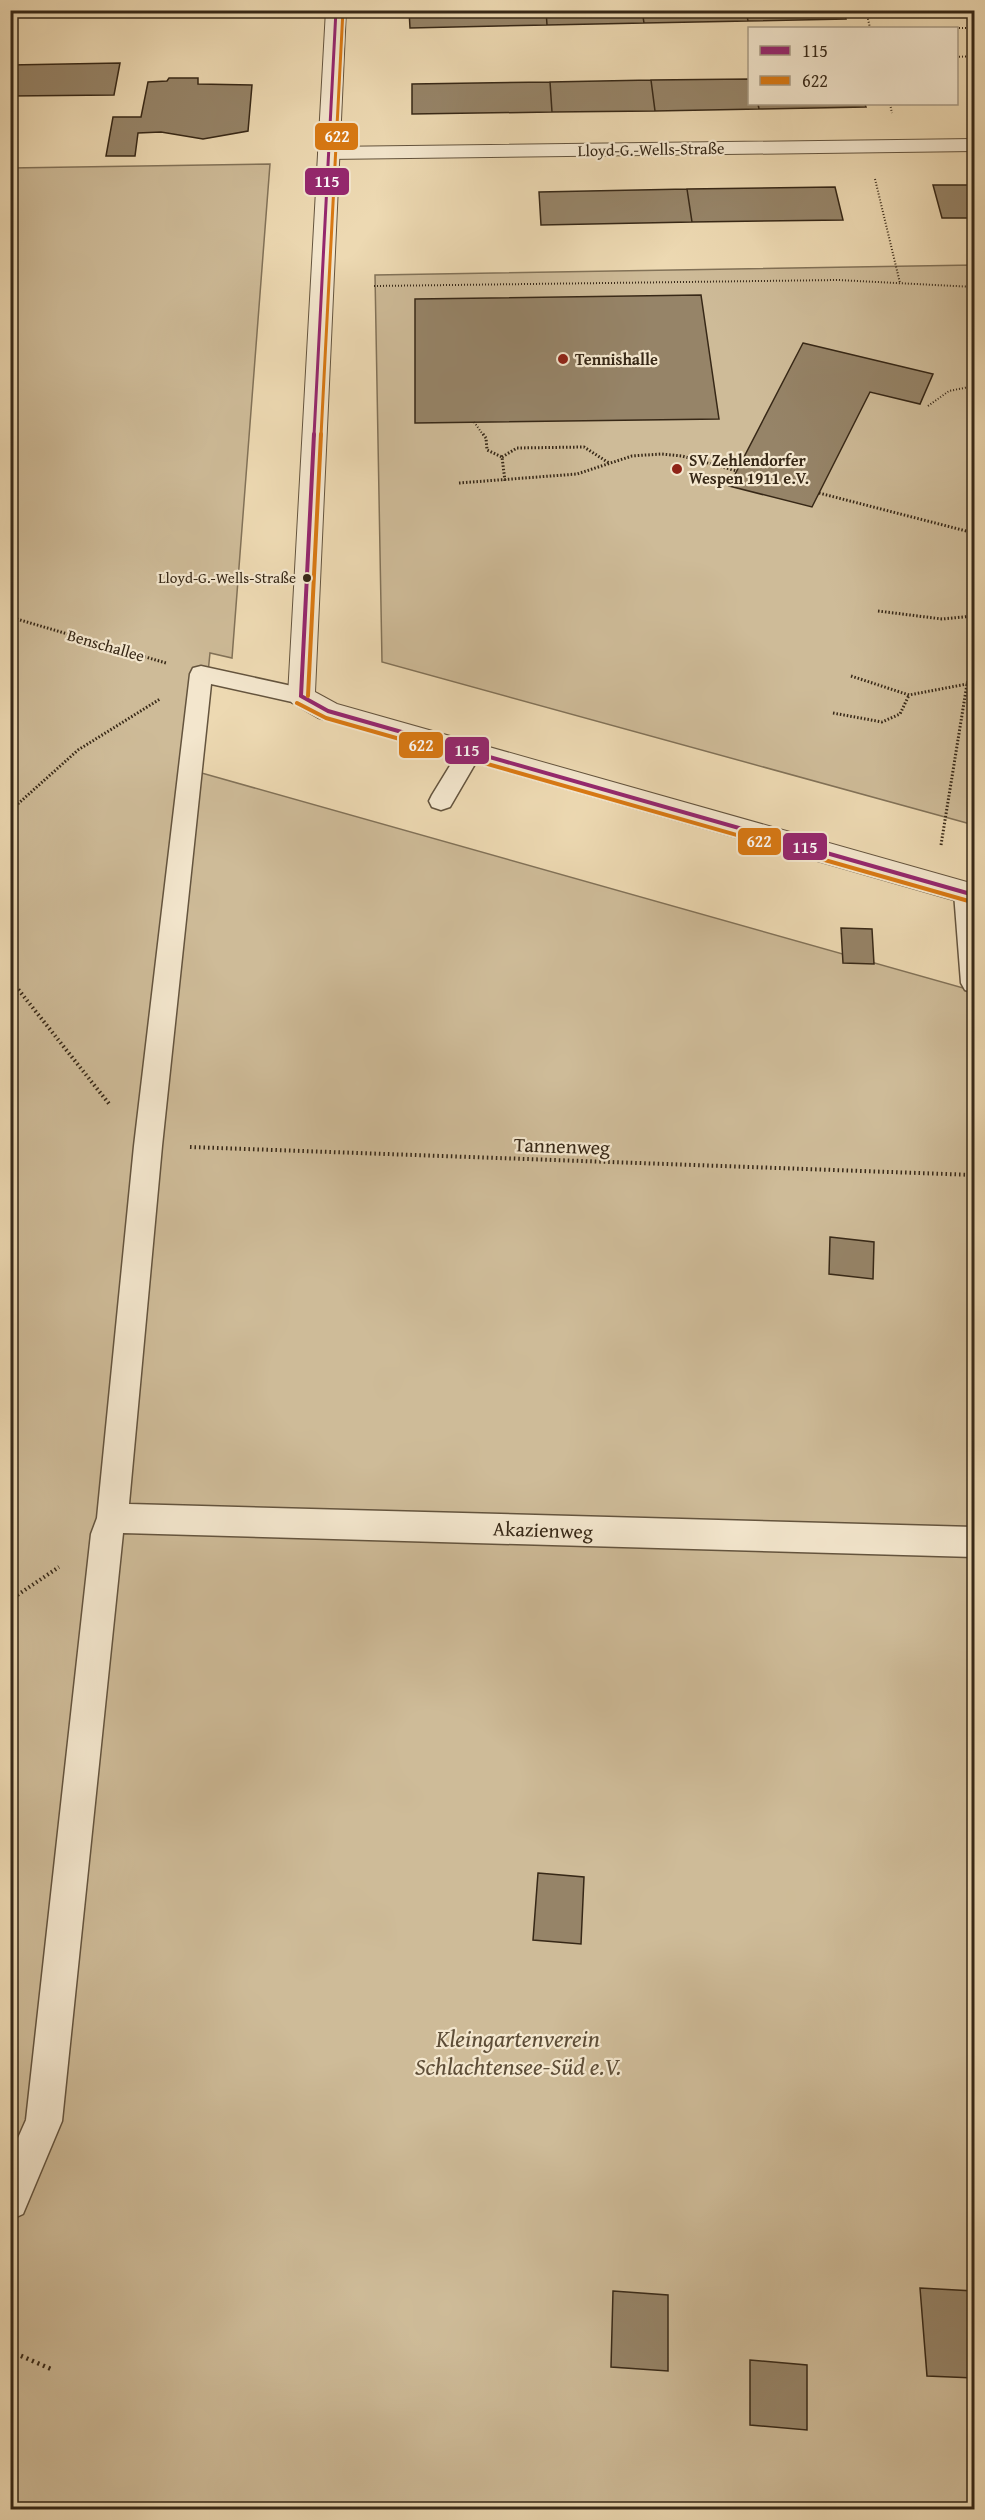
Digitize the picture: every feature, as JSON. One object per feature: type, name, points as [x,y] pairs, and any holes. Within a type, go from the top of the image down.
[{"type":"street","points":[[336,10],[301,696],[327,711],[970,894]]},
{"type":"street","name":"Lloyd-G.-Wells-Straße","points":[[328,153],[975,145]]},
{"type":"lane","points":[[10,2201],[44,2121],[106,1534],[112,1518],[148,1146],[201,674],[301,696]]},
{"type":"lane","points":[[441,801],[470,752]]},
{"type":"lane","points":[[970,894],[975,983]]},
{"type":"lane","name":"Akazienweg","points":[[112,1518],[975,1542]]},
{"type":"path","points":[[866,10],[871,27]]},
{"type":"path","points":[[958,28],[974,28]]},
{"type":"path","points":[[958,57],[975,56]]},
{"type":"path","points":[[873,172],[900,283]]},
{"type":"path","points":[[374,286],[838,280],[975,287]]},
{"type":"path","points":[[928,406],[940,394],[960,386],[975,386]]},
{"type":"path","points":[[474,422],[486,438],[487,450],[502,457]]},
{"type":"path","points":[[502,457],[517,448],[584,447],[609,464]]},
{"type":"path","points":[[459,483],[577,474],[632,456],[661,454],[682,456],[737,471]]},
{"type":"path","points":[[502,457],[505,481]]},
{"type":"path","points":[[819,493],[975,533]]},
{"type":"path","points":[[878,610],[942,619],[975,616]]},
{"type":"path","name":"Benschallee","points":[[10,617],[201,674]]},
{"type":"path","points":[[940,847],[967,684],[975,664]]},
{"type":"path","points":[[10,811],[78,750],[201,674]]},
{"type":"path","points":[[851,676],[909,694],[967,684]]},
{"type":"path","points":[[833,713],[882,722],[900,714],[909,694]]},
{"type":"path","points":[[10,979],[111,1106],[148,1146]]},
{"type":"path","name":"Tannenweg","points":[[148,1146],[975,1175]]},
{"type":"path","points":[[10,2351],[51,2369]]},
{"type":"green space","name":"Kleingartenverein Schlachtensee-Süd e.V.","points":[[270,164],[232,658],[210,653],[198,772],[974,991],[974,2509],[11,2509],[10,168]]},
{"type":"green space","name":"SV Zehlendorfer Wespen 1911 e.V.","points":[[974,265],[974,825],[382,662],[375,275]]},
{"type":"building","points":[[409,10],[546,10],[547,25],[410,28]]},
{"type":"building","points":[[546,10],[642,10],[644,23],[547,25]]},
{"type":"building","points":[[642,10],[746,10],[748,21],[644,23]]},
{"type":"building","points":[[746,10],[844,10],[846,19],[748,21]]},
{"type":"building","points":[[120,63],[114,95],[10,96],[10,65]]},
{"type":"building","points":[[169,78],[198,78],[198,84],[252,85],[248,131],[203,139],[161,132],[138,133],[135,156],[106,156],[113,117],[141,117],[148,82],[167,81]]},
{"type":"building","points":[[748,79],[748,105],[758,105],[759,109],[655,111],[651,80]]},
{"type":"building","points":[[651,80],[655,111],[552,112],[550,82]]},
{"type":"building","points":[[550,82],[552,112],[412,114],[412,84]]},
{"type":"building","points":[[758,105],[865,105],[866,107],[759,109]]},
{"type":"building","points":[[933,185],[974,185],[974,218],[942,218]]},
{"type":"building","points":[[835,187],[843,220],[692,222],[687,189]]},
{"type":"building","points":[[687,189],[692,222],[541,225],[539,192]]},
{"type":"building","name":"Tennishalle","points":[[701,295],[719,419],[415,423],[415,299]]},
{"type":"building","points":[[803,343],[933,374],[920,404],[870,392],[812,507],[729,486]]},
{"type":"building","points":[[841,928],[872,929],[874,964],[843,963]]},
{"type":"building","points":[[830,1237],[874,1242],[873,1279],[829,1274]]},
{"type":"building","points":[[538,1873],[584,1877],[581,1944],[533,1940]]},
{"type":"building","points":[[920,2288],[974,2291],[974,2378],[927,2376]]},
{"type":"building","points":[[613,2291],[668,2295],[668,2371],[611,2367]]},
{"type":"building","points":[[750,2360],[807,2365],[807,2430],[750,2425]]},
{"type":"transit line","name":"115","points":[[301,696],[336,10]]},
{"type":"transit line","name":"622","points":[[308,696],[343,10]]},
{"type":"transit line","name":"115","points":[[301,696],[328,711],[974,895]]},
{"type":"transit line","name":"622","points":[[297,703],[326,718],[972,902]]},
{"type":"place","name":"Tennishalle","points":[[563,359]]},
{"type":"place","name":"SV Zehlendorfer Wespen 1911 e.V.","points":[[677,469]]},
{"type":"place","name":"Lloyd-G.-Wells-Straße","points":[[307,578]]}]
